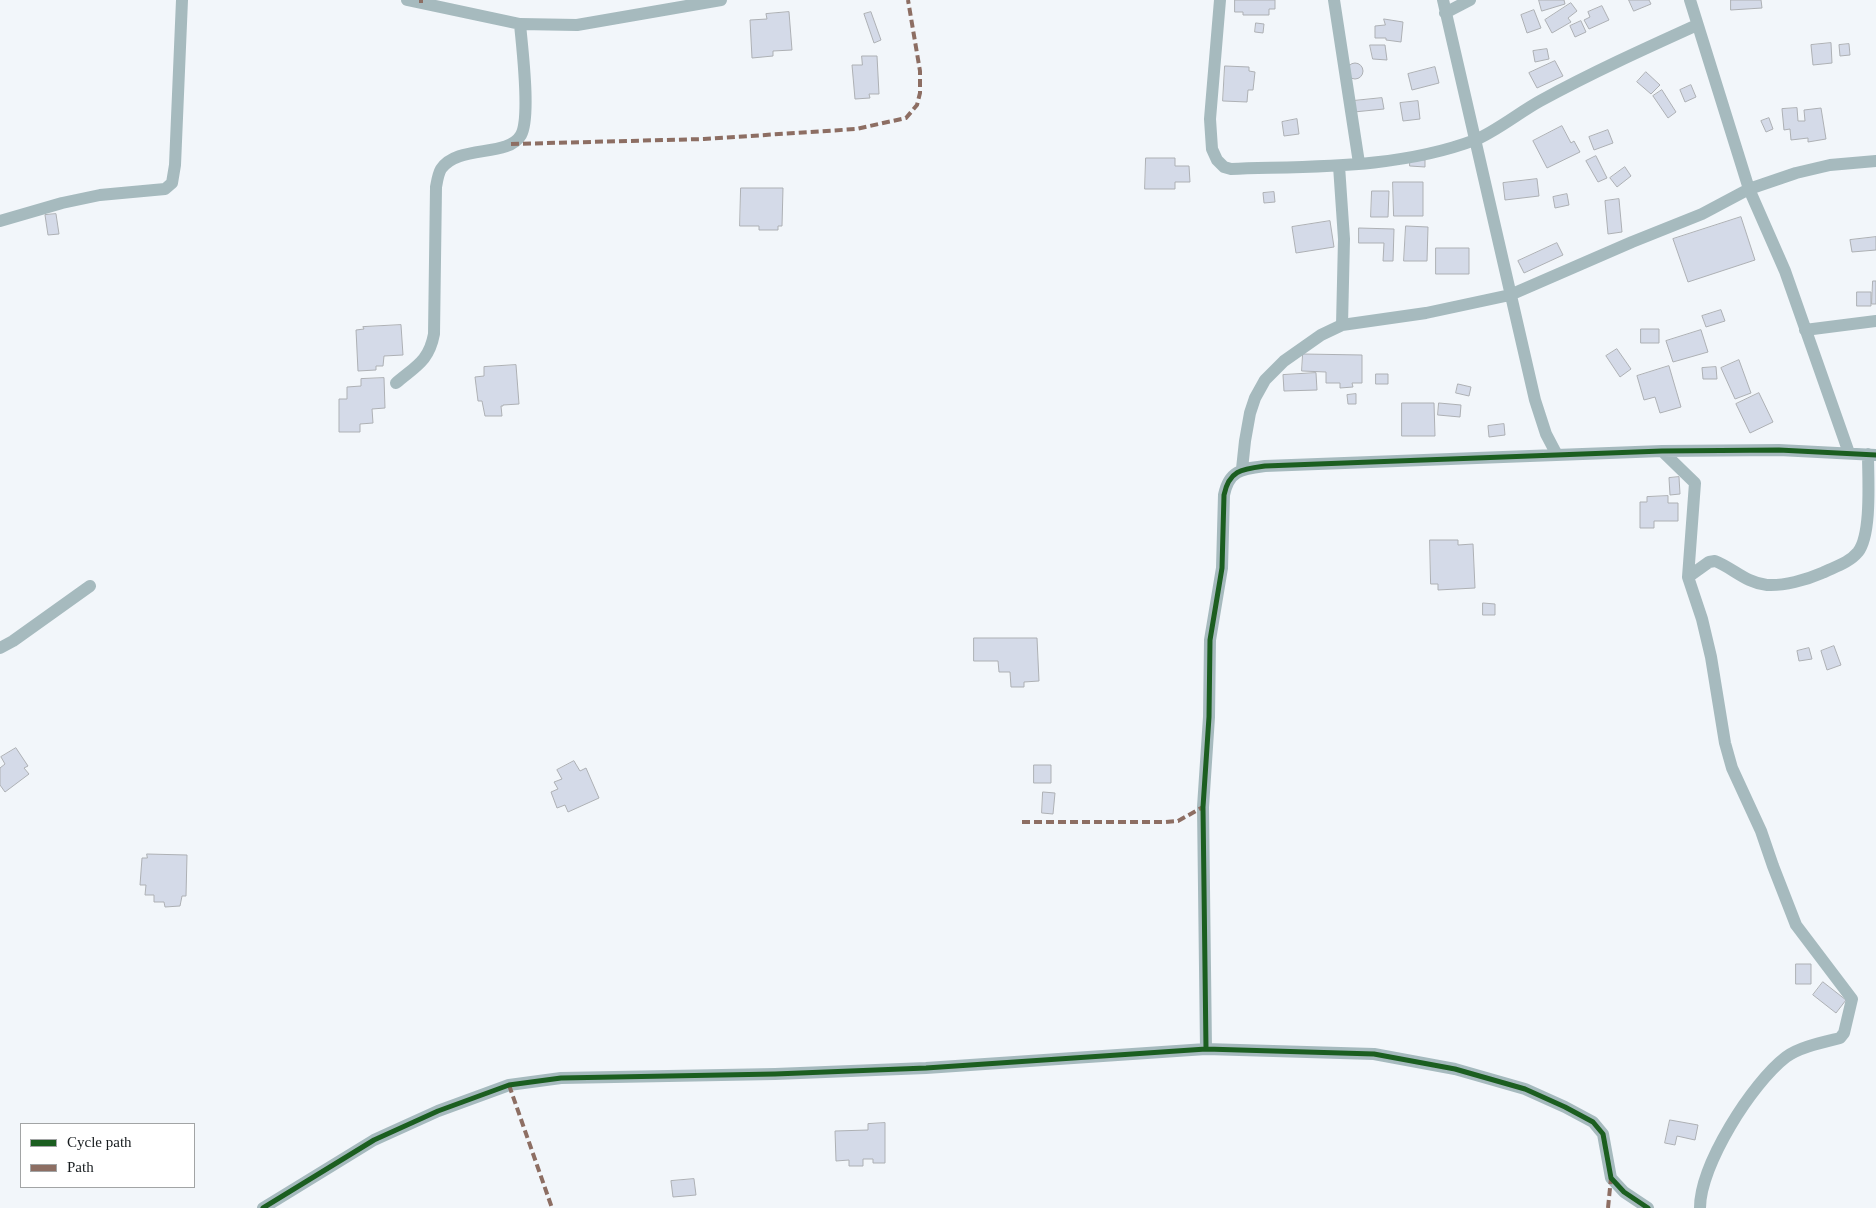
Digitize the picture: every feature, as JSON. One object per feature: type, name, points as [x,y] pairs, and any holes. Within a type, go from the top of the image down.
[{"type":"street","points":[[0,221],[62,203],[100,195],[165,189],[172,183],[175,165],[182,0]]},
{"type":"street","points":[[407,0],[520,24],[577,25],[721,0]]},
{"type":"street","points":[[1220,0],[1210,120],[1212,149],[1217,160],[1224,167],[1231,169],[1339,166],[1418,156],[1476,140],[1539,101],[1697,25]]},
{"type":"street","points":[[1334,0],[1359,163]]},
{"type":"street","points":[[1443,0],[1535,400],[1546,434],[1557,455]]},
{"type":"street","points":[[1445,13],[1470,0]]},
{"type":"street","points":[[1690,0],[1749,189],[1785,271],[1849,453]]},
{"type":"street","points":[[396,383],[426,358],[432,346],[434,334],[436,187],[441,170],[450,161],[462,155],[512,144],[520,136],[524,123],[525,81],[520,24]]},
{"type":"street","points":[[1242,469],[1250,413],[1255,398],[1265,380],[1284,361],[1321,335],[1342,325],[1426,313],[1510,295],[1702,214],[1749,189],[1796,173],[1822,167],[1876,161]]},
{"type":"street","points":[[1339,166],[1344,240],[1342,325]]},
{"type":"street","points":[[1805,330],[1876,321]]},
{"type":"street","points":[[1206,1049],[1203,807],[1209,717],[1210,640],[1222,568],[1224,495],[1226,485],[1231,477],[1242,469],[1265,466],[1662,451],[1779,450],[1872,454],[1866,530],[1859,551],[1849,561],[1812,577],[1766,585],[1744,578],[1715,561],[1709,562],[1688,577]]},
{"type":"street","points":[[1662,451],[1696,483],[1688,577],[1702,619],[1711,656],[1725,743],[1732,768],[1762,831],[1773,866],[1796,925],[1852,999],[1844,1033],[1840,1038],[1788,1056],[1773,1069],[1745,1104],[1720,1143],[1706,1178],[1700,1208]]},
{"type":"street","points":[[0,648],[13,641],[90,586]]},
{"type":"street","points":[[263,1208],[374,1140],[438,1111],[509,1085],[561,1078],[775,1074],[926,1068],[1206,1049],[1374,1054],[1455,1069],[1525,1089],[1593,1122],[1603,1134],[1611,1178],[1624,1192],[1648,1208]]},
{"type":"building","points":[[1235,0],[1275,0],[1275,9],[1269,9],[1269,15],[1243,15],[1243,12],[1235,12]]},
{"type":"building","points":[[1539,0],[1564,0],[1565,4],[1542,11]]},
{"type":"building","points":[[1629,0],[1649,0],[1651,4],[1634,11]]},
{"type":"building","points":[[1731,0],[1761,0],[1762,8],[1731,10]]},
{"type":"building","points":[[1571,3],[1577,11],[1568,18],[1571,22],[1552,33],[1545,20]]},
{"type":"building","points":[[1602,6],[1609,20],[1589,29],[1584,20],[1590,17],[1588,12]]},
{"type":"building","points":[[1534,10],[1541,28],[1527,33],[1521,15]]},
{"type":"building","points":[[789,12],[792,50],[773,51],[773,56],[752,58],[750,20],[767,19],[766,14]]},
{"type":"building","points":[[871,12],[881,40],[874,43],[864,14]]},
{"type":"building","points":[[1384,19],[1403,22],[1401,42],[1386,40],[1386,38],[1375,38],[1375,26],[1385,25]]},
{"type":"building","points":[[1581,21],[1586,32],[1575,37],[1570,26]]},
{"type":"building","points":[[1256,23],[1264,24],[1263,33],[1255,32]]},
{"type":"building","points":[[1831,43],[1832,63],[1813,65],[1811,45]]},
{"type":"building","points":[[1849,44],[1850,55],[1840,56],[1839,45]]},
{"type":"building","points":[[1370,45],[1385,45],[1387,60],[1373,59]]},
{"type":"building","points":[[1547,49],[1549,59],[1535,62],[1533,51]]},
{"type":"building","points":[[862,56],[877,56],[879,94],[869,94],[870,98],[855,99],[852,65],[862,65]]},
{"type":"building","points":[[1555,61],[1563,76],[1537,88],[1529,73]]},
{"type":"building","points":[[1355,63],[1361,65],[1363,71],[1361,77],[1355,79],[1349,77],[1347,71],[1349,65]]},
{"type":"building","points":[[1225,66],[1249,67],[1249,71],[1255,72],[1253,90],[1248,90],[1247,102],[1223,101]]},
{"type":"building","points":[[1435,67],[1439,83],[1412,90],[1408,74]]},
{"type":"building","points":[[1646,72],[1660,85],[1651,94],[1637,82]]},
{"type":"building","points":[[1691,85],[1696,97],[1685,102],[1680,90]]},
{"type":"building","points":[[1662,90],[1676,112],[1668,118],[1653,96]]},
{"type":"building","points":[[1382,98],[1384,109],[1354,112],[1353,101]]},
{"type":"building","points":[[1418,101],[1420,119],[1403,121],[1400,103]]},
{"type":"building","points":[[1797,108],[1798,121],[1805,121],[1804,110],[1821,108],[1826,139],[1808,142],[1808,138],[1791,140],[1790,129],[1784,130],[1782,109]]},
{"type":"building","points":[[1769,118],[1773,129],[1766,132],[1761,121]]},
{"type":"building","points":[[1297,119],[1299,134],[1284,136],[1282,122]]},
{"type":"building","points":[[1562,126],[1571,143],[1574,141],[1580,152],[1547,168],[1533,141]]},
{"type":"building","points":[[1608,130],[1613,143],[1594,150],[1589,137]]},
{"type":"building","points":[[1596,156],[1607,178],[1598,182],[1586,161]]},
{"type":"building","points":[[1146,158],[1175,158],[1175,166],[1189,166],[1190,182],[1175,182],[1175,189],[1145,189]]},
{"type":"building","points":[[1410,159],[1425,160],[1425,167],[1410,166]]},
{"type":"building","points":[[1625,167],[1631,176],[1617,187],[1610,178]]},
{"type":"building","points":[[1537,179],[1539,196],[1505,200],[1503,183]]},
{"type":"building","points":[[1393,182],[1423,182],[1423,216],[1394,216]]},
{"type":"building","points":[[741,188],[783,188],[782,226],[778,226],[778,230],[759,230],[759,226],[740,226]]},
{"type":"building","points":[[1372,191],[1389,191],[1388,217],[1371,217]]},
{"type":"building","points":[[1274,192],[1275,202],[1264,203],[1263,193]]},
{"type":"building","points":[[1567,194],[1569,205],[1555,208],[1553,197]]},
{"type":"building","points":[[1619,199],[1622,232],[1608,234],[1605,201]]},
{"type":"building","points":[[56,214],[59,234],[48,235],[45,215]]},
{"type":"building","points":[[1741,217],[1755,260],[1688,282],[1673,239]]},
{"type":"building","points":[[1330,221],[1334,247],[1296,253],[1292,227]]},
{"type":"building","points":[[1406,226],[1428,227],[1427,261],[1404,261]]},
{"type":"building","points":[[1359,228],[1394,229],[1393,261],[1383,261],[1384,243],[1359,243]]},
{"type":"building","points":[[1876,237],[1876,250],[1852,252],[1850,240]]},
{"type":"building","points":[[1557,243],[1563,255],[1524,273],[1518,261]]},
{"type":"building","points":[[1436,248],[1469,248],[1469,274],[1436,274]]},
{"type":"building","points":[[1873,281],[1876,281],[1876,304],[1872,304]]},
{"type":"building","points":[[1857,292],[1871,292],[1871,306],[1857,306]]},
{"type":"building","points":[[1721,310],[1725,321],[1706,327],[1702,316]]},
{"type":"building","points":[[401,325],[403,355],[384,356],[383,366],[376,366],[376,370],[358,371],[356,330],[364,329],[363,327]]},
{"type":"building","points":[[1641,329],[1659,329],[1659,343],[1641,343]]},
{"type":"building","points":[[1701,330],[1708,352],[1673,362],[1666,341]]},
{"type":"building","points":[[1617,349],[1631,369],[1620,377],[1606,356]]},
{"type":"building","points":[[1303,354],[1362,355],[1362,383],[1352,383],[1353,387],[1340,388],[1340,383],[1326,383],[1326,372],[1302,371]]},
{"type":"building","points":[[1739,360],[1751,393],[1735,399],[1721,368]]},
{"type":"building","points":[[516,365],[519,404],[501,406],[502,416],[485,416],[482,401],[478,401],[475,377],[484,376],[484,367]]},
{"type":"building","points":[[1669,366],[1681,407],[1660,413],[1655,397],[1644,400],[1637,376]]},
{"type":"building","points":[[1716,367],[1717,379],[1703,379],[1702,368]]},
{"type":"building","points":[[1316,373],[1317,390],[1284,391],[1283,375]]},
{"type":"building","points":[[1376,374],[1388,374],[1388,384],[1376,384]]},
{"type":"building","points":[[384,378],[385,408],[372,409],[373,423],[360,424],[360,432],[339,432],[339,399],[347,399],[347,387],[361,386],[361,379]]},
{"type":"building","points":[[1458,384],[1471,387],[1469,396],[1456,393]]},
{"type":"building","points":[[1759,393],[1773,422],[1750,433],[1736,404]]},
{"type":"building","points":[[1356,394],[1356,404],[1348,404],[1347,395]]},
{"type":"building","points":[[1402,403],[1434,403],[1435,436],[1402,436]]},
{"type":"building","points":[[1439,403],[1461,405],[1460,417],[1438,415]]},
{"type":"building","points":[[1504,424],[1505,435],[1489,437],[1488,426]]},
{"type":"building","points":[[1679,477],[1680,494],[1670,495],[1669,478]]},
{"type":"building","points":[[1668,496],[1668,503],[1678,503],[1678,521],[1654,521],[1654,528],[1640,528],[1640,502],[1647,502],[1647,497]]},
{"type":"building","points":[[1430,540],[1458,540],[1458,545],[1473,544],[1475,588],[1438,590],[1438,584],[1431,584]]},
{"type":"building","points":[[1483,603],[1495,604],[1495,615],[1483,615]]},
{"type":"building","points":[[974,638],[1037,638],[1039,681],[1024,682],[1024,687],[1011,687],[1010,672],[999,672],[998,661],[974,661]]},
{"type":"building","points":[[1834,646],[1841,665],[1827,670],[1821,651]]},
{"type":"building","points":[[1809,648],[1812,659],[1799,661],[1797,651]]},
{"type":"building","points":[[16,748],[28,766],[24,768],[29,774],[5,792],[0,785],[0,768],[5,764],[1,757]]},
{"type":"building","points":[[574,761],[580,771],[586,768],[599,798],[568,812],[565,805],[557,808],[551,792],[558,789],[554,782],[562,779],[557,770]]},
{"type":"building","points":[[1034,765],[1051,765],[1051,783],[1034,783]]},
{"type":"building","points":[[1043,792],[1055,793],[1053,814],[1042,813]]},
{"type":"building","points":[[147,854],[187,855],[186,896],[182,896],[180,906],[165,907],[164,902],[154,902],[154,895],[145,895],[146,885],[140,885],[142,858],[147,858]]},
{"type":"building","points":[[1796,964],[1811,964],[1811,984],[1796,984]]},
{"type":"building","points":[[1823,982],[1846,1000],[1836,1013],[1813,995]]},
{"type":"building","points":[[1670,1120],[1698,1125],[1695,1140],[1677,1136],[1675,1145],[1665,1143]]},
{"type":"building","points":[[885,1123],[885,1163],[873,1163],[873,1159],[863,1159],[863,1166],[849,1166],[849,1160],[836,1161],[835,1131],[868,1130],[868,1124]]},
{"type":"building","points":[[694,1179],[696,1195],[673,1197],[671,1181]]},
{"type":"marked path","points":[[511,144],[704,139],[856,129],[906,118],[917,105],[920,93],[920,71],[908,0]]},
{"type":"marked path","points":[[1022,822],[1178,821],[1203,807]]},
{"type":"marked path","points":[[509,1085],[552,1208]]},
{"type":"marked path","points":[[1608,1208],[1611,1178]]},
{"type":"cycle path","points":[[1206,1049],[1203,807],[1209,717],[1210,640],[1222,568],[1224,495],[1229,480],[1233,476],[1243,470],[1265,466],[1662,451],[1779,450],[1876,455]]},
{"type":"cycle path","points":[[263,1208],[374,1140],[438,1111],[509,1085],[561,1078],[775,1074],[926,1068],[1206,1049],[1374,1054],[1455,1069],[1525,1089],[1593,1122],[1603,1134],[1611,1178],[1624,1192],[1648,1208]]}]
